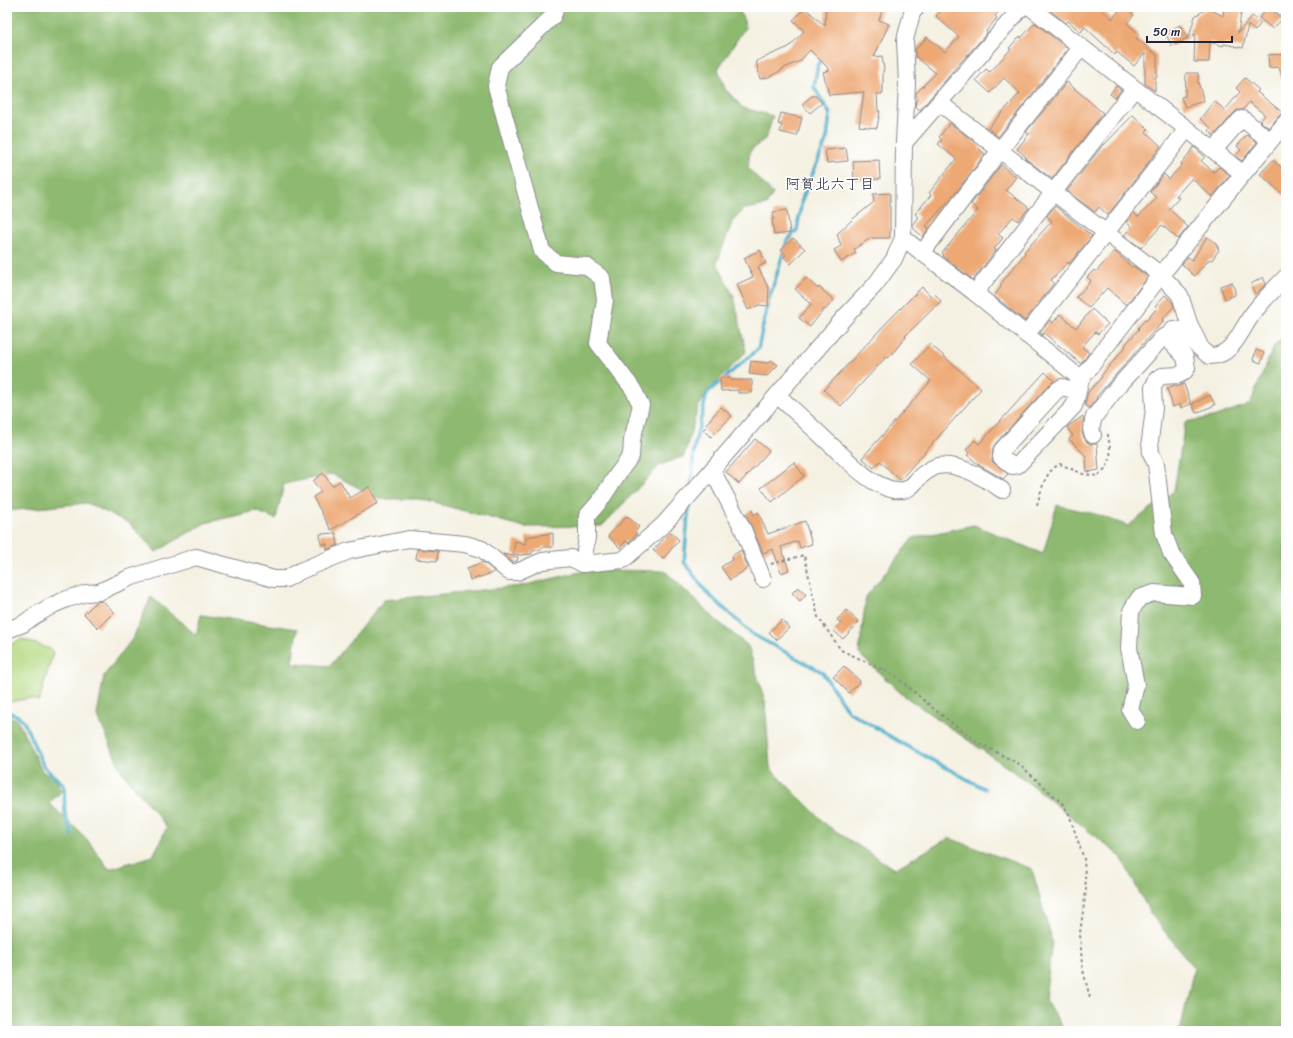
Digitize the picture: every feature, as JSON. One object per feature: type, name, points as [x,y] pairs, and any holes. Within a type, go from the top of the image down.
[{"type":"street","points":[[556,7],[553,16],[500,67],[496,86],[542,251],[556,263],[586,266],[602,278],[605,300],[598,343],[633,389],[641,405],[632,440],[631,456],[600,501],[587,516],[587,537],[583,564]]},
{"type":"street","points":[[7,630],[23,624],[46,608],[67,599],[87,593],[99,592],[129,578],[196,557],[274,579],[286,579],[300,571],[349,551],[409,539],[465,544],[482,549],[509,572],[517,572],[542,561],[571,558],[583,564],[623,560],[663,525],[844,318],[875,285],[894,259],[902,238],[907,82],[905,40],[912,13],[917,7]]},
{"type":"street","points":[[904,143],[1022,7]]},
{"type":"street","points":[[1030,7],[1214,150],[1242,174]]},
{"type":"street","points":[[922,253],[1000,150],[1081,48]]},
{"type":"street","points":[[975,293],[1134,89]]},
{"type":"street","points":[[940,102],[1053,192],[1161,275],[1180,296],[1203,351]]},
{"type":"street","points":[[1214,150],[1243,118],[1270,141]]},
{"type":"street","points":[[1079,385],[1062,387],[1055,392],[1002,450],[1001,457],[1012,466],[1018,465],[1074,406],[1079,385],[1161,275],[1286,122]]},
{"type":"street","points":[[1026,335],[1187,129]]},
{"type":"street","points":[[902,238],[975,293],[1026,335],[1079,385]]},
{"type":"street","points":[[1093,429],[1094,417],[1115,390],[1173,329],[1179,330],[1209,356],[1215,356],[1225,351],[1240,336],[1253,312],[1286,277]]},
{"type":"street","points":[[1137,721],[1130,710],[1136,685],[1129,648],[1131,611],[1139,598],[1154,593],[1193,596],[1192,583],[1171,553],[1164,534],[1156,464],[1151,453],[1150,441],[1154,408],[1153,386],[1162,376],[1179,375],[1187,368],[1185,357],[1170,341],[1168,336]]},
{"type":"street","points":[[777,395],[862,473],[882,486],[903,490],[911,487],[922,475],[937,466],[949,466],[980,476],[1002,490]]},
{"type":"street","points":[[712,470],[743,529],[760,573]]},
{"type":"path","points":[[1037,505],[1046,476],[1054,467],[1060,464],[1091,476],[1098,476],[1104,470],[1110,460],[1112,452],[1108,435],[1093,429]]},
{"type":"path","points":[[760,573],[804,555],[818,617],[841,650],[894,675],[934,709],[978,742],[1019,764],[1062,803],[1069,814],[1084,859],[1086,890],[1080,934],[1082,966],[1090,998]]},
{"type":"green space","points":[[7,7],[738,7],[746,26],[718,69],[725,89],[743,108],[773,116],[766,138],[750,151],[748,168],[773,194],[766,205],[745,209],[732,222],[717,263],[734,297],[746,352],[720,378],[707,393],[698,407],[684,456],[660,465],[602,526],[524,527],[420,499],[380,499],[332,474],[284,484],[276,519],[256,511],[205,523],[156,552],[129,523],[87,503],[7,511]]},
{"type":"green space","points":[[1286,334],[1286,1031],[1176,1031],[1181,1027],[1194,968],[1150,913],[1121,857],[1024,779],[903,695],[859,654],[866,597],[913,538],[974,525],[1043,554],[1057,505],[1099,515],[1128,526],[1174,491],[1185,422],[1213,417],[1250,404],[1274,346]]},
{"type":"green space","points":[[589,570],[665,571],[716,620],[748,646],[765,701],[770,768],[828,826],[894,869],[949,838],[1032,869],[1052,941],[1045,1000],[1065,1031],[7,1031],[7,717],[17,719],[42,771],[57,781],[62,791],[49,803],[86,838],[109,869],[153,856],[167,827],[122,772],[97,715],[104,676],[133,638],[151,597],[196,635],[201,615],[297,629],[292,663],[330,666],[384,600],[521,586]]},
{"type":"green space","points":[[22,639],[50,649],[53,653],[39,701],[29,698],[12,702],[7,698],[7,646]]},
{"type":"building","points":[[826,7],[883,7],[879,20],[889,24],[874,57],[882,56],[884,70],[883,94],[877,94],[878,111],[880,111],[877,128],[859,126],[864,92],[829,95],[823,72],[830,70],[810,50],[800,61],[769,77],[760,79],[756,61],[789,47],[804,31],[793,20],[805,8],[825,26]]},
{"type":"building","points":[[944,7],[1003,7],[995,16],[997,18],[986,31],[987,33],[920,110],[915,106],[918,98],[916,93],[936,73],[915,56],[915,50],[927,37],[945,52],[959,37],[936,16]]},
{"type":"building","points":[[1050,7],[1099,7],[1112,19],[1122,7],[1125,7],[1134,15],[1127,23],[1139,34],[1136,38],[1157,55],[1157,77],[1155,77],[1155,91],[1145,84],[1145,53],[1134,66],[1117,52],[1115,55],[1085,27],[1081,32],[1068,21],[1066,23],[1048,9]]},
{"type":"building","points":[[1224,7],[1242,7],[1238,33],[1252,16],[1261,23],[1255,31],[1248,25],[1243,48],[1224,44],[1223,46],[1210,42],[1209,62],[1194,62],[1195,34],[1189,37],[1195,16],[1208,8],[1223,16]]},
{"type":"building","points":[[1268,7],[1282,19],[1273,29],[1259,18]]},
{"type":"building","points":[[1035,23],[1068,49],[998,137],[988,128],[1020,93],[1004,78],[990,93],[976,80],[986,69],[990,72],[1011,49],[1009,48],[1020,36],[1021,38]]},
{"type":"building","points":[[1180,25],[1188,38],[1172,46],[1165,33]]},
{"type":"building","points":[[1286,54],[1286,83],[1284,84],[1279,67],[1269,68],[1268,55]]},
{"type":"building","points":[[1186,73],[1198,73],[1198,82],[1204,101],[1185,107],[1181,97],[1185,96]]},
{"type":"building","points":[[1245,78],[1259,90],[1257,92],[1283,113],[1269,128],[1260,121],[1265,115],[1249,102],[1243,110],[1237,110],[1214,136],[1209,131],[1211,128],[1200,119],[1214,101],[1225,110],[1240,92],[1236,88]]},
{"type":"building","points":[[1067,82],[1103,113],[1052,179],[1025,158],[1026,157],[1017,149],[1029,134],[1026,132]]},
{"type":"building","points":[[1116,86],[1121,90],[1115,98],[1110,94]]},
{"type":"building","points":[[812,96],[816,96],[822,103],[810,113],[802,104]]},
{"type":"building","points":[[781,113],[802,118],[797,136],[780,132],[782,125],[778,124]]},
{"type":"building","points":[[1133,115],[1148,129],[1146,132],[1161,146],[1108,215],[1099,207],[1095,212],[1067,191],[1103,145]]},
{"type":"building","points":[[950,123],[981,147],[979,149],[985,154],[957,191],[926,226],[929,228],[923,237],[913,228],[913,225],[919,217],[915,214],[931,195],[929,193],[956,159],[938,144],[942,140],[939,137]]},
{"type":"building","points":[[1247,135],[1257,142],[1242,161],[1235,156],[1241,150],[1237,146]]},
{"type":"building","points":[[1194,147],[1205,157],[1201,161],[1214,172],[1219,167],[1230,175],[1212,197],[1192,178],[1176,196],[1179,198],[1169,209],[1188,227],[1178,239],[1162,225],[1141,248],[1124,235],[1132,227],[1126,222],[1134,213],[1138,217],[1157,198],[1150,192],[1164,174],[1169,179],[1182,165],[1181,164]]},
{"type":"building","points":[[846,148],[848,161],[827,163],[825,150]]},
{"type":"building","points":[[879,160],[880,179],[854,180],[853,161]]},
{"type":"building","points":[[1273,160],[1286,171],[1286,197],[1260,174]]},
{"type":"building","points":[[1001,165],[1016,177],[1006,190],[1029,208],[1018,221],[1013,217],[998,234],[1003,238],[994,249],[996,250],[973,280],[943,256],[944,255],[942,253],[978,210],[971,204]]},
{"type":"building","points":[[890,193],[890,238],[871,238],[854,249],[856,253],[841,262],[834,250],[841,246],[837,234],[874,202],[873,194]]},
{"type":"building","points":[[1055,206],[1092,236],[1069,264],[1068,262],[1051,280],[1054,283],[1025,321],[994,296],[1002,286],[1000,285],[1025,253],[1024,252],[1052,221],[1047,216]]},
{"type":"building","points":[[787,210],[790,233],[774,235],[772,219],[774,219],[773,212]]},
{"type":"building","points":[[1207,237],[1216,243],[1219,250],[1212,260],[1210,259],[1194,276],[1182,264],[1188,257],[1192,260]]},
{"type":"building","points":[[793,238],[805,249],[791,264],[784,257],[786,255],[781,250]]},
{"type":"building","points":[[760,250],[766,263],[758,267],[769,289],[768,306],[759,305],[748,310],[737,284],[753,277],[744,258]]},
{"type":"building","points":[[1114,251],[1132,267],[1133,266],[1148,277],[1126,305],[1107,288],[1089,308],[1076,297],[1091,281],[1087,277],[1094,270],[1096,272]]},
{"type":"building","points":[[1263,277],[1266,284],[1255,294],[1251,284]]},
{"type":"building","points":[[806,278],[818,289],[819,287],[834,300],[825,310],[824,309],[810,327],[799,318],[811,304],[795,289]]},
{"type":"building","points":[[1232,282],[1235,295],[1225,299],[1220,286]]},
{"type":"building","points":[[922,287],[932,297],[935,294],[941,301],[905,336],[906,337],[888,358],[887,356],[841,406],[824,390]]},
{"type":"building","points":[[1165,295],[1174,306],[1162,320],[1163,321],[1096,397],[1097,398],[1089,408],[1085,405],[1088,392],[1102,377],[1101,376],[1139,329],[1138,328],[1157,308],[1155,306]]},
{"type":"building","points":[[1092,309],[1108,324],[1098,334],[1095,332],[1082,347],[1089,353],[1081,364],[1044,333],[1042,335],[1040,333],[1050,320],[1053,323],[1060,314],[1076,328]]},
{"type":"building","points":[[930,344],[981,389],[900,480],[880,461],[874,468],[862,458],[931,381],[912,364]]},
{"type":"building","points":[[1256,350],[1264,353],[1261,363],[1253,360]]},
{"type":"building","points":[[771,360],[778,365],[767,376],[749,374],[751,361],[768,363]]},
{"type":"building","points":[[1045,372],[1054,381],[995,444],[993,448],[992,461],[1008,474],[1003,479],[979,465],[967,455],[969,453],[966,450],[975,440],[979,444]]},
{"type":"building","points":[[720,378],[730,378],[730,380],[752,380],[752,393],[738,393],[738,390],[721,391]]},
{"type":"building","points":[[1184,384],[1191,404],[1181,408],[1180,404],[1173,407],[1167,388]]},
{"type":"building","points":[[1210,395],[1215,405],[1196,413],[1192,404]]},
{"type":"building","points":[[721,407],[732,416],[711,437],[703,430],[707,426],[706,424]]},
{"type":"building","points":[[1083,416],[1082,432],[1087,442],[1097,444],[1099,470],[1087,472],[1086,456],[1069,439],[1073,436],[1067,427]]},
{"type":"building","points":[[755,439],[769,451],[739,484],[726,472]]},
{"type":"building","points":[[794,462],[804,476],[772,502],[761,488]]},
{"type":"building","points":[[323,473],[332,486],[340,481],[350,498],[369,487],[378,503],[331,530],[313,497],[321,492],[313,481]]},
{"type":"building","points":[[752,510],[754,515],[758,512],[768,534],[805,521],[812,544],[800,548],[798,541],[781,547],[789,570],[781,573],[773,549],[763,553],[746,514]]},
{"type":"building","points":[[627,516],[639,527],[635,532],[637,534],[628,543],[626,541],[620,548],[608,536]]},
{"type":"building","points":[[671,532],[679,540],[663,559],[653,550]]},
{"type":"building","points":[[336,533],[338,545],[327,550],[327,544],[321,544],[320,534]]},
{"type":"building","points":[[553,533],[553,547],[542,547],[542,549],[532,551],[532,554],[513,554],[515,541],[526,544],[526,537]]},
{"type":"building","points":[[417,549],[438,551],[437,561],[416,559]]},
{"type":"building","points":[[741,550],[748,568],[730,580],[721,567],[733,559],[732,556]]},
{"type":"building","points":[[503,554],[518,557],[517,561],[512,562]]},
{"type":"building","points":[[483,562],[493,570],[493,573],[470,580],[467,568]]},
{"type":"building","points":[[798,587],[806,594],[800,601],[792,593]]},
{"type":"building","points":[[103,601],[114,612],[98,628],[84,614],[96,602]]},
{"type":"building","points":[[846,610],[859,622],[843,639],[834,631],[841,623],[837,620]]},
{"type":"building","points":[[782,620],[789,628],[776,640],[769,632]]},
{"type":"building","points":[[844,666],[860,681],[849,693],[833,677]]},
{"type":"waterway","points":[[691,485],[694,448],[707,393],[758,349],[768,303],[787,241],[797,230],[802,199],[827,139],[830,114],[814,87],[818,64],[823,58]]},
{"type":"waterway","points":[[689,505],[684,562],[707,593],[752,634],[822,672],[848,711],[903,744],[985,789]]},
{"type":"waterway","points":[[7,712],[18,716],[23,720],[43,765],[64,785],[65,814],[72,835]]},
{"type":"district","name":"阿賀北六丁目","points":[[830,184]]}]
